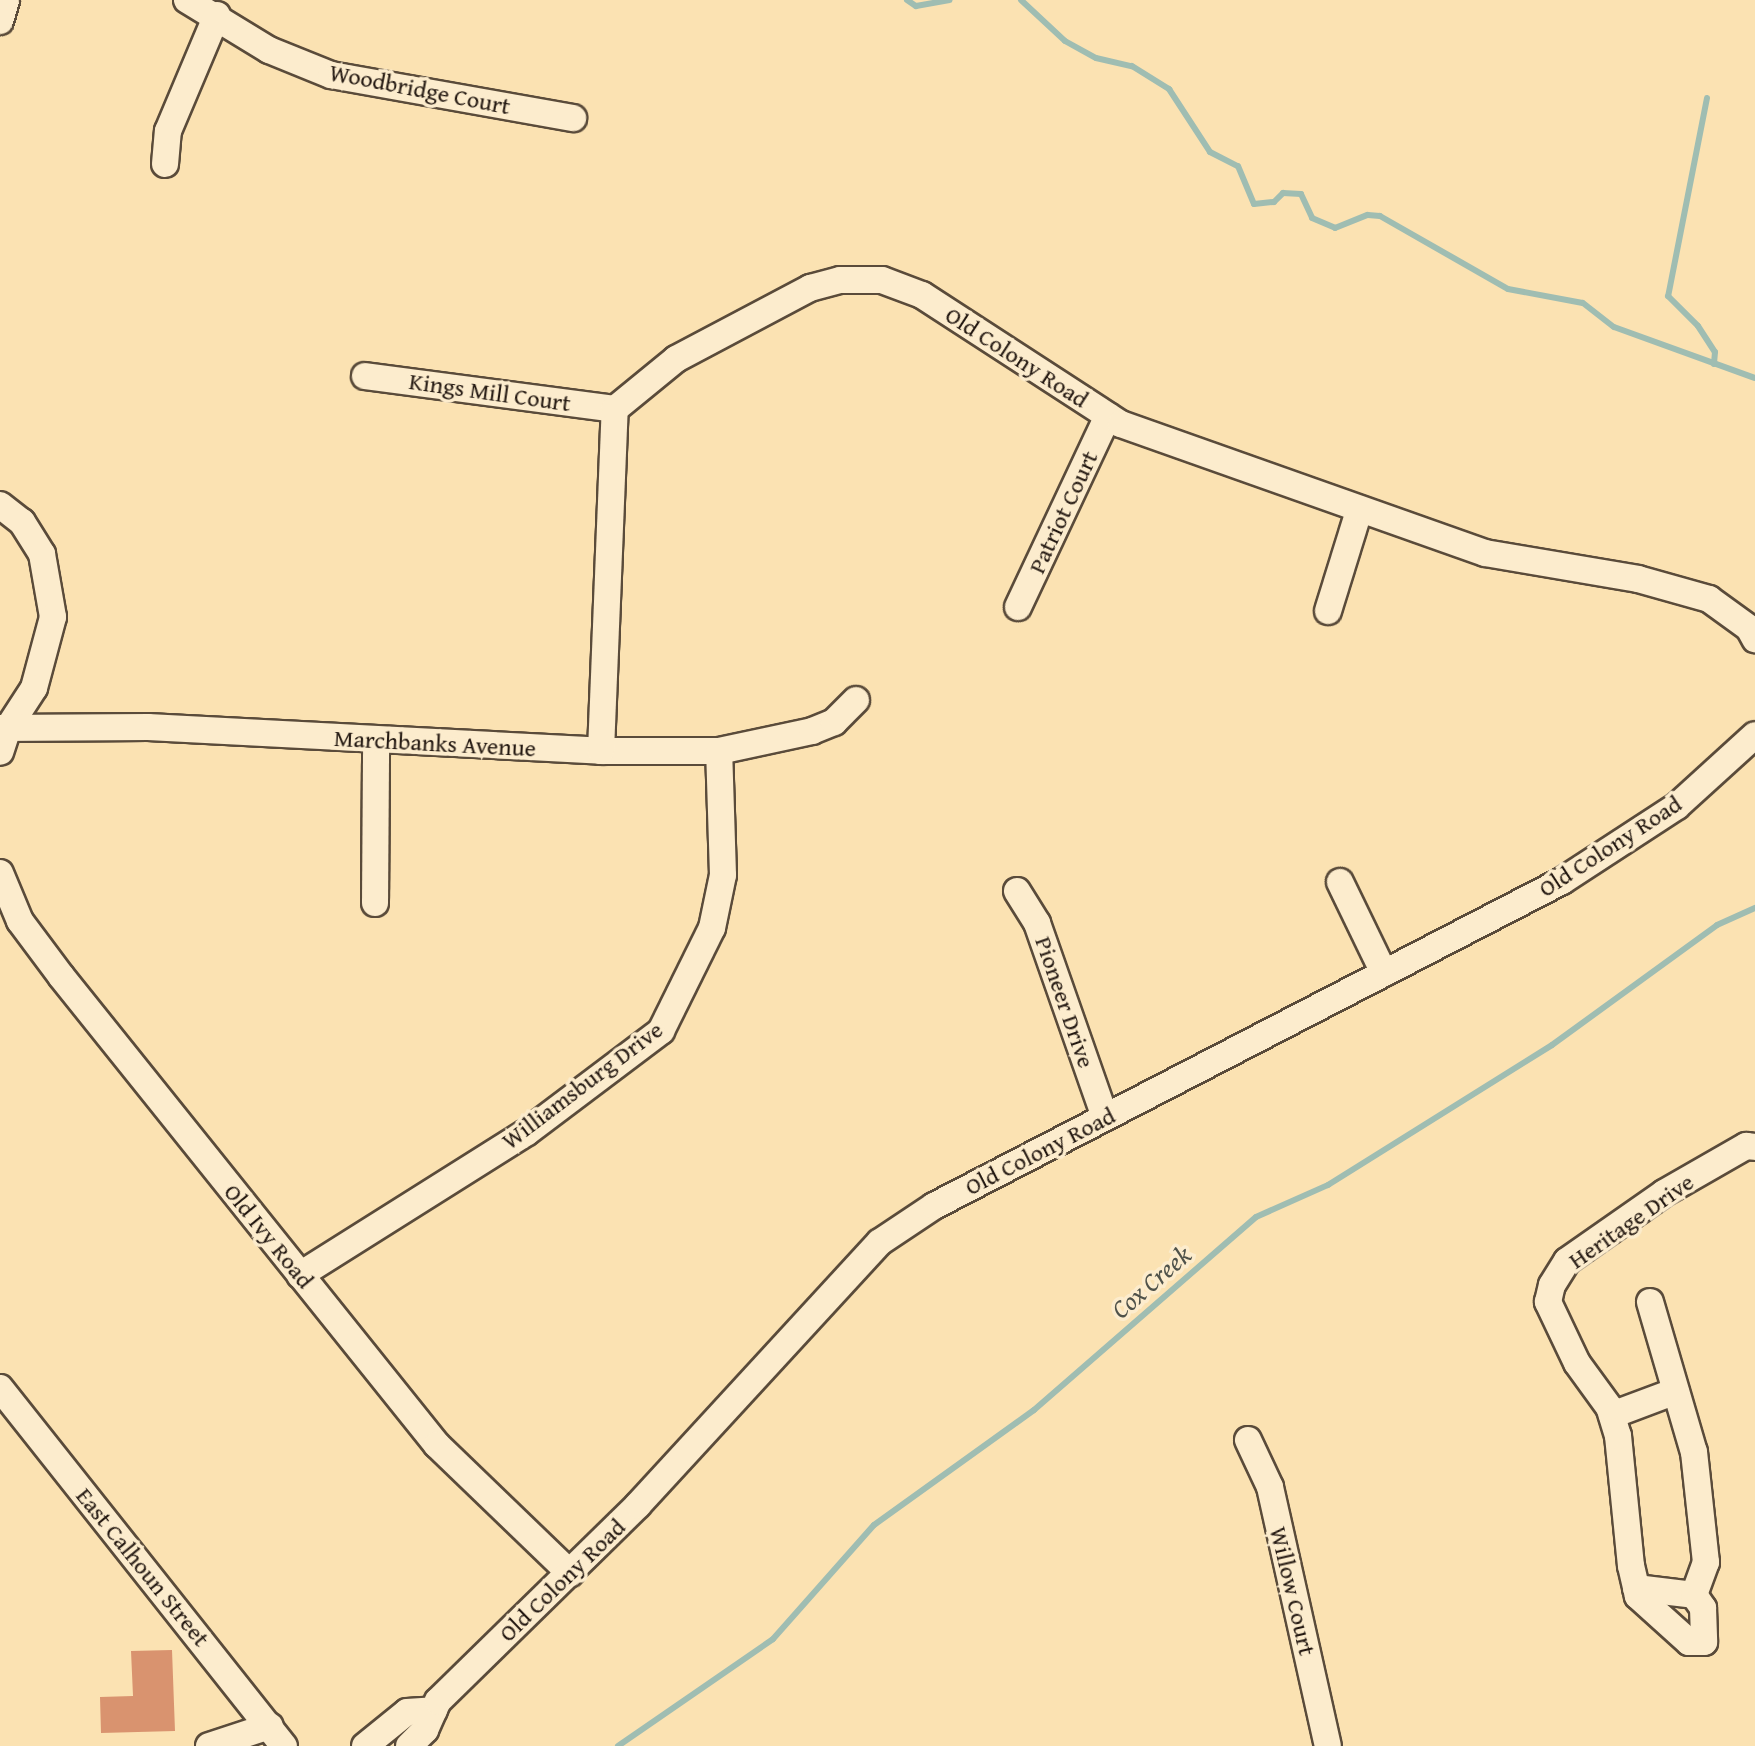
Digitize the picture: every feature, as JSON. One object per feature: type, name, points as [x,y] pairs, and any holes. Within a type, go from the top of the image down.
[{"type":"street","points":[[0,21],[6,0]]},
{"type":"street","name":"Woodbridge Court","points":[[187,0],[217,15],[269,50],[331,75],[573,118]]},
{"type":"street","points":[[165,164],[168,131],[217,15]]},
{"type":"street","name":"Old Colony Road","points":[[615,409],[676,359],[783,302],[810,288],[861,279],[922,295],[1108,416],[1359,511],[1485,553],[1638,579],[1709,599],[1749,628],[1755,639]]},
{"type":"street","name":"Kings Mill Court","points":[[365,376],[615,409]]},
{"type":"street","points":[[601,751],[615,409]]},
{"type":"street","name":"Patriot Court","points":[[1018,607],[1108,416]]},
{"type":"street","points":[[0,505],[22,522],[42,554],[53,617],[34,688],[3,736]]},
{"type":"street","points":[[1328,611],[1359,511]]},
{"type":"street","name":"Marchbanks Avenue","points":[[3,736],[148,727],[601,751],[719,751],[812,731],[834,722],[856,700]]},
{"type":"street","name":"Old Colony Road","points":[[409,1746],[434,1710],[570,1573],[880,1242],[934,1206],[1384,973],[1629,840],[1677,806],[1755,735]]},
{"type":"street","points":[[375,903],[376,741]]},
{"type":"street","name":"Williamsburg Drive","points":[[300,1275],[527,1132],[661,1031],[712,928],[723,875],[719,751]]},
{"type":"street","name":"Old Ivy Road","points":[[0,873],[20,921],[437,1445],[570,1573]]},
{"type":"street","points":[[1340,882],[1384,973]]},
{"type":"street","name":"Pioneer Drive","points":[[1017,891],[1037,923],[1105,1117]]},
{"type":"street","name":"Heritage Drive","points":[[1637,1592],[1612,1415],[1577,1363],[1548,1302],[1552,1285],[1567,1261],[1664,1193],[1746,1146],[1755,1147]]},
{"type":"street","points":[[1650,1302],[1694,1452],[1706,1562],[1694,1595]]},
{"type":"street","name":"East Calhoun Street","points":[[0,1388],[277,1736]]},
{"type":"street","points":[[1612,1415],[1676,1391]]},
{"type":"street","name":"Willow Court","points":[[1248,1440],[1270,1487],[1328,1746]]},
{"type":"street","points":[[1637,1592],[1694,1595]]},
{"type":"street","points":[[1637,1592],[1668,1627],[1698,1645],[1704,1642],[1703,1608],[1694,1595]]},
{"type":"street","name":"Old Colony Road","points":[[365,1746],[407,1712],[434,1710]]},
{"type":"street","points":[[209,1746],[277,1736]]},
{"type":"building","points":[[172,1650],[175,1731],[101,1733],[100,1697],[133,1696],[131,1651]]},
{"type":"waterway","points":[[907,0],[916,6],[949,0]]},
{"type":"waterway","points":[[1021,0],[1065,41],[1096,58],[1132,66],[1169,89],[1210,152],[1238,166],[1254,204],[1274,202],[1283,193],[1301,194],[1312,218],[1335,228],[1368,215],[1380,216],[1508,289],[1583,303],[1614,327],[1755,378]]},
{"type":"waterway","points":[[1707,98],[1668,296],[1698,326],[1715,352],[1714,364]]},
{"type":"waterway","name":"Cox Creek","points":[[618,1746],[773,1639],[874,1525],[1034,1410],[1256,1217],[1328,1185],[1552,1045],[1717,925],[1755,908]]}]
